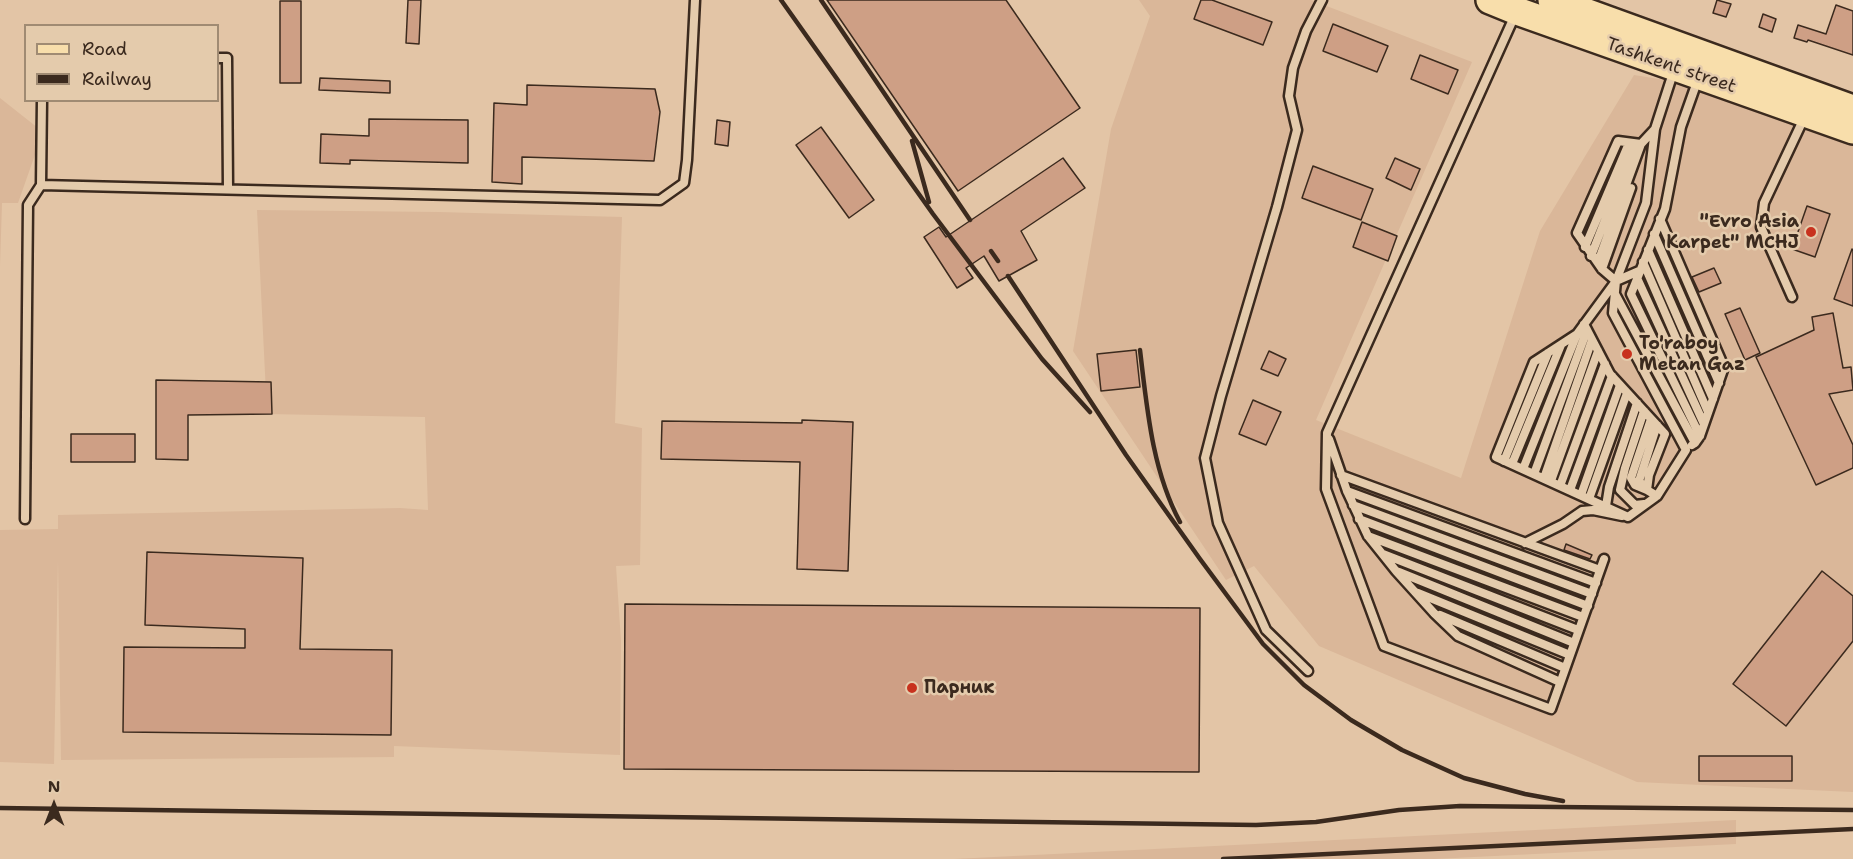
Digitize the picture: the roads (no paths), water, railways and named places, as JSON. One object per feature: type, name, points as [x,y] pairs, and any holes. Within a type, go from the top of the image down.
[{"type":"main road","name":"Tashkent street","points":[[1490,0],[1517,11],[1853,109]]},
{"type":"main road","name":"Tashkent street","points":[[1552,0],[1807,113],[1853,130]]},
{"type":"lane","points":[[41,185],[660,200],[684,183],[695,0]]},
{"type":"lane","points":[[1308,671],[1266,630],[1218,523],[1205,458],[1297,130],[1289,96],[1293,68],[1306,31],[1322,0]]},
{"type":"lane","points":[[1517,11],[1327,433],[1326,489],[1384,646],[1551,709],[1604,559]]},
{"type":"lane","points":[[219,58],[227,58],[228,189]]},
{"type":"lane","points":[[1628,517],[1496,457],[1534,362],[1585,327],[1616,281],[1646,203],[1655,129],[1691,62]]},
{"type":"lane","points":[[1691,62],[1665,209],[1631,294],[1697,439]]},
{"type":"lane","points":[[25,519],[28,205],[41,185],[42,102]]},
{"type":"lane","points":[[1792,297],[1761,227],[1764,204],[1807,113]]},
{"type":"lane","points":[[1583,243],[1632,143],[1655,129]]},
{"type":"lane","points":[[1632,143],[1618,141],[1577,233],[1597,262],[1616,281],[1613,313],[1686,450]]},
{"type":"lane","points":[[1597,262],[1641,160],[1632,143]]},
{"type":"lane","points":[[1597,262],[1632,143]]},
{"type":"lane","points":[[1525,543],[1563,524],[1582,511],[1593,510],[1628,517],[1657,495],[1686,450],[1697,439],[1704,424],[1724,367],[1660,219]]},
{"type":"lane","points":[[1654,234],[1719,383]]},
{"type":"lane","points":[[1648,250],[1713,399]]},
{"type":"lane","points":[[1616,281],[1639,270]]},
{"type":"lane","points":[[1639,270],[1708,411]]},
{"type":"lane","points":[[1639,270],[1704,424]]},
{"type":"lane","points":[[1615,293],[1697,439]]},
{"type":"lane","points":[[1585,327],[1612,376],[1665,434],[1649,475],[1647,489]]},
{"type":"lane","points":[[1534,474],[1585,327]]},
{"type":"lane","points":[[1523,469],[1577,334]]},
{"type":"lane","points":[[1547,480],[1592,340]]},
{"type":"lane","points":[[1508,462],[1562,344]]},
{"type":"lane","points":[[1547,480],[1598,351]]},
{"type":"lane","points":[[1560,486],[1605,364]]},
{"type":"lane","points":[[1570,490],[1612,376]]},
{"type":"lane","points":[[1585,497],[1620,385]]},
{"type":"lane","points":[[1585,497],[1627,393]]},
{"type":"lane","points":[[1606,506],[1609,487],[1637,403]]},
{"type":"lane","points":[[1644,411],[1624,468],[1620,490],[1635,505],[1645,504]]},
{"type":"lane","points":[[1654,422],[1631,478],[1635,485],[1657,495]]},
{"type":"lane","points":[[1327,433],[1347,491],[1368,536],[1414,592],[1458,636],[1560,682]]},
{"type":"lane","points":[[1341,475],[1600,570]]},
{"type":"lane","points":[[1347,491],[1596,583]]},
{"type":"lane","points":[[1353,505],[1592,594]]},
{"type":"lane","points":[[1359,519],[1588,606]]},
{"type":"lane","points":[[1368,536],[1583,617]]},
{"type":"lane","points":[[1383,554],[1578,630]]},
{"type":"lane","points":[[1396,571],[1574,643]]},
{"type":"lane","points":[[1414,592],[1570,655]]},
{"type":"lane","points":[[1434,613],[1565,668]]},
{"type":"railway","points":[[781,0],[933,214],[1042,359],[1090,412]]},
{"type":"railway","points":[[821,0],[970,220]]},
{"type":"railway","points":[[912,141],[929,202]]},
{"type":"railway","points":[[991,251],[998,261]]},
{"type":"railway","points":[[1008,276],[1126,455],[1200,559],[1263,644],[1304,685],[1351,720],[1402,750],[1464,778],[1563,801]]},
{"type":"railway","points":[[1140,350],[1148,416],[1157,460],[1180,522]]},
{"type":"railway","points":[[0,808],[1256,825],[1316,822],[1399,810],[1460,806],[1853,810]]},
{"type":"railway","points":[[1223,859],[1853,829]]},
{"type":"place","name":"\"Evro Asia Karpet\" MCHJ","points":[[1811,232]]},
{"type":"place","name":"To'raboy Metan Gaz","points":[[1627,354]]},
{"type":"place","name":"Парник","points":[[912,688]]}]
